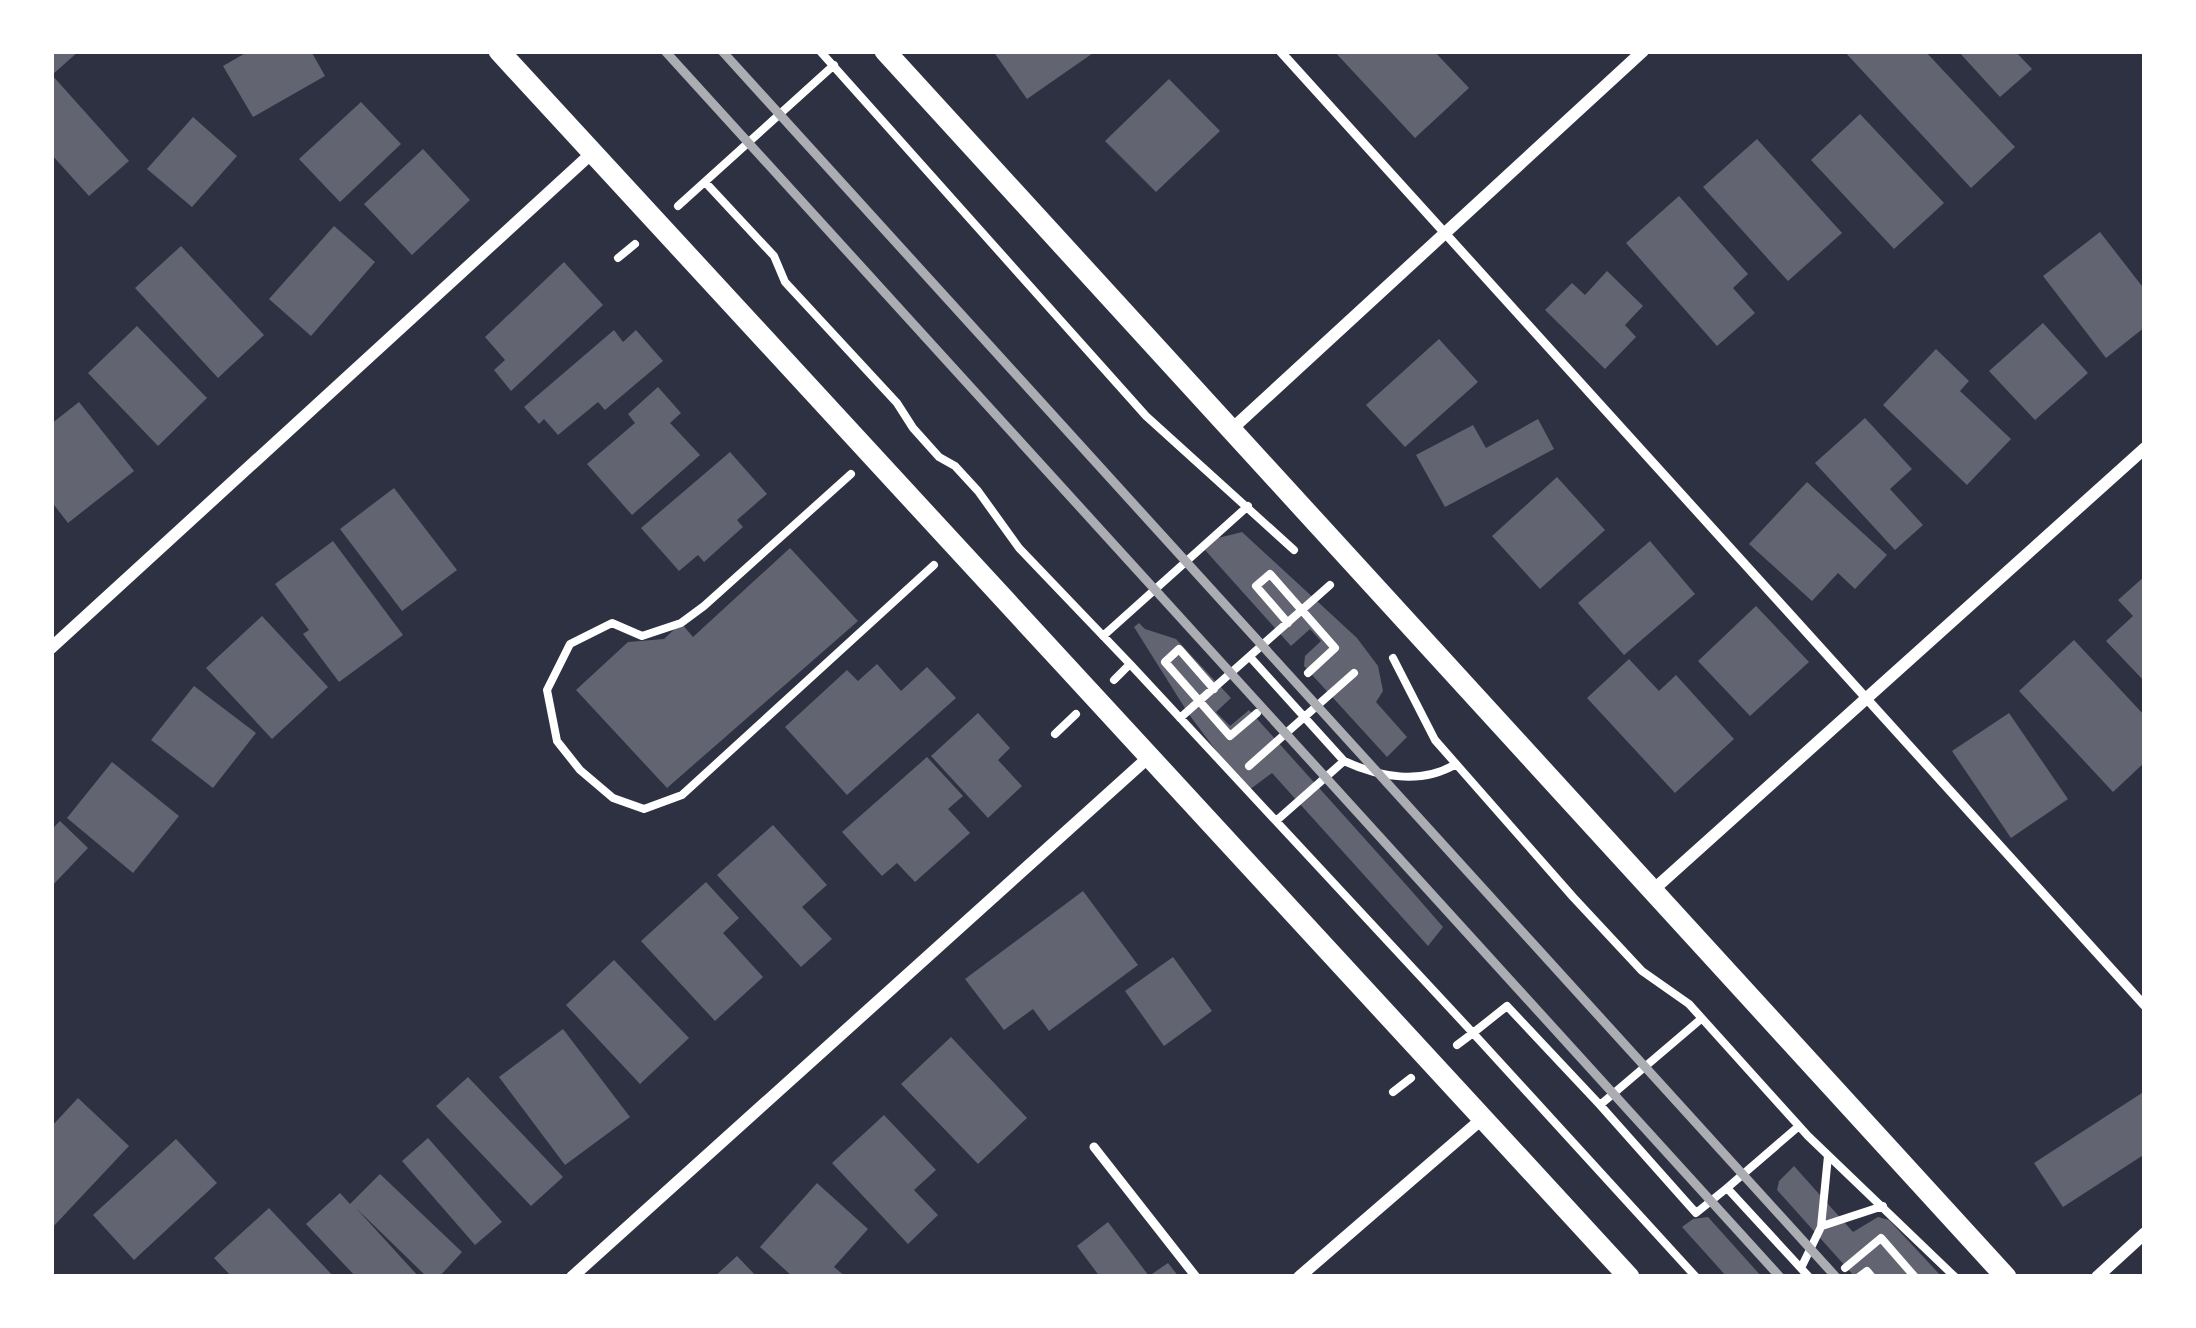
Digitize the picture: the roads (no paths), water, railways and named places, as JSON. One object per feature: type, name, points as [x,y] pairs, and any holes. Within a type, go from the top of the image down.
[{"type":"street","points":[[499,51],[952,548],[1629,1277]]},
{"type":"street","points":[[885,51],[2006,1277]]},
{"type":"street","points":[[1233,428],[1643,51]]},
{"type":"street","points":[[51,648],[592,153]]},
{"type":"street","points":[[1652,891],[2145,448]]},
{"type":"street","points":[[572,1277],[1150,756]]},
{"type":"street","points":[[1299,1277],[1483,1118]]},
{"type":"street","points":[[2096,1277],[2145,1233]]},
{"type":"lane","points":[[1280,51],[2145,1006]]},
{"type":"lane","points":[[1094,1147],[1196,1277]]},
{"type":"railway","points":[[665,51],[1780,1277]]},
{"type":"railway","points":[[722,51],[1836,1277]]}]
